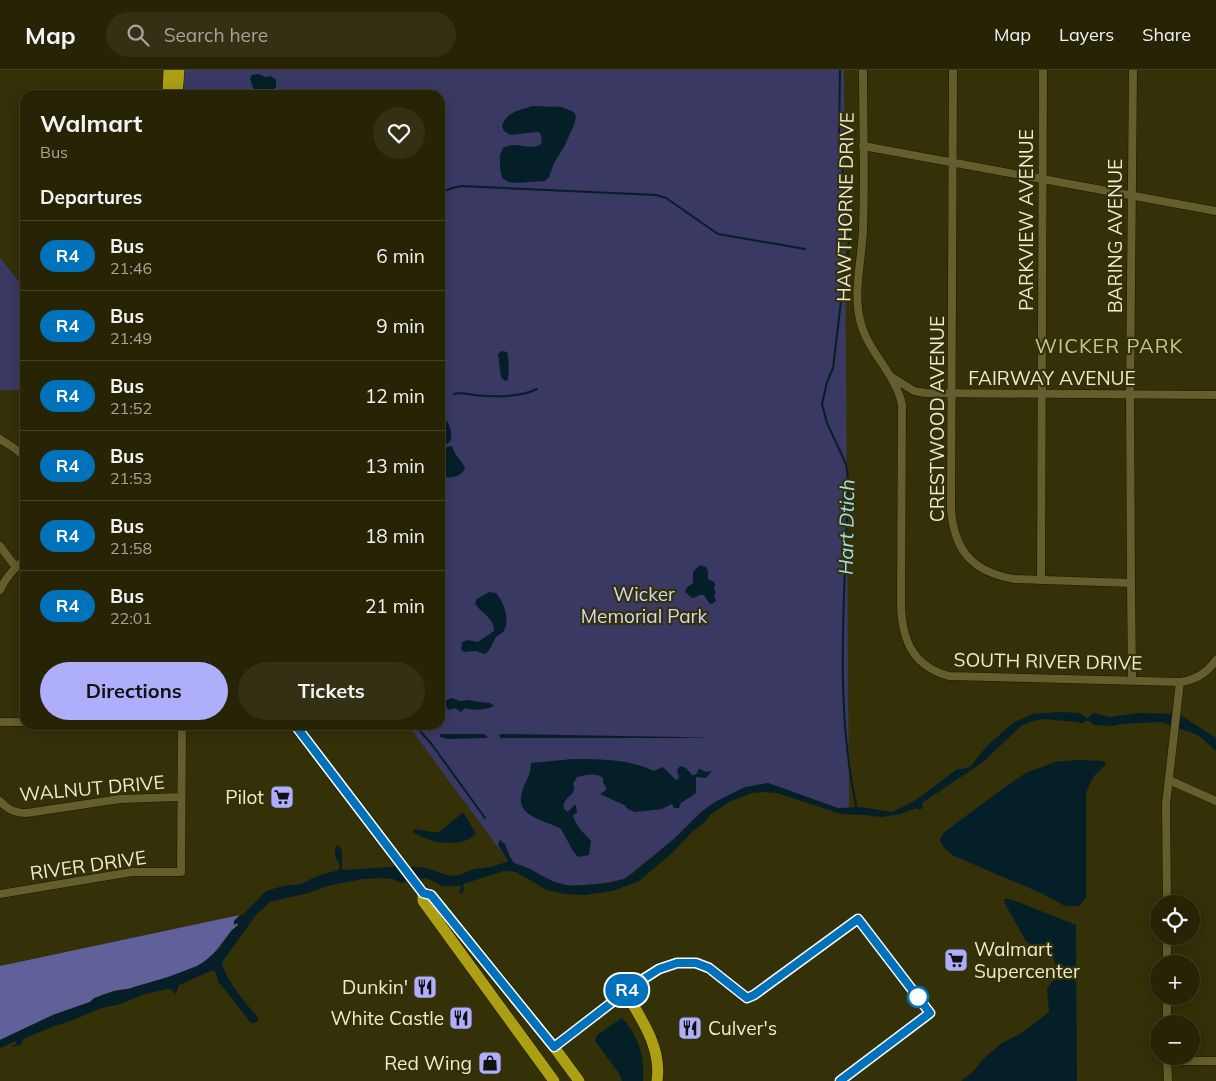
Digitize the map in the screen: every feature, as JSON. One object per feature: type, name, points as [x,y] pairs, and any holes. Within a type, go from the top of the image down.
[{"type":"highway","points":[[168,90],[169,70]]},
{"type":"highway","points":[[177,90],[178,70]]},
{"type":"highway","points":[[299,730],[423,893],[423,901],[554,1081]]},
{"type":"highway","points":[[423,893],[431,895],[554,1047],[579,1081]]},
{"type":"highway","points":[[625,991],[648,1031],[654,1046],[657,1057],[657,1081]]},
{"type":"street","name":"HAWTHORNE DRIVE","points":[[863,70],[863,228],[858,310],[863,331],[879,361],[891,377],[902,404],[901,604]]},
{"type":"street","name":"CRESTWOOD AVENUE","points":[[953,70],[951,509],[954,532],[958,544],[965,555],[978,567],[996,576],[1014,579],[1131,583]]},
{"type":"street","name":"PARKVIEW AVENUE","points":[[1041,580],[1043,70]]},
{"type":"street","name":"BARING AVENUE","points":[[1131,583],[1130,395],[1133,70]]},
{"type":"street","points":[[863,146],[1216,211]]},
{"type":"street","name":"FAIRWAY AVENUE","points":[[891,377],[914,391],[952,394],[1216,395]]},
{"type":"street","points":[[0,439],[20,453]]},
{"type":"street","points":[[0,546],[15,566]]},
{"type":"street","points":[[0,590],[15,566],[20,562]]},
{"type":"street","points":[[1131,583],[1132,679]]},
{"type":"street","name":"SOUTH RIVER DRIVE","points":[[901,604],[902,630],[906,641],[924,665],[939,674],[960,678],[1132,679],[1180,682]]},
{"type":"street","points":[[1167,895],[1166,804],[1180,682],[1199,677],[1216,660]]},
{"type":"street","points":[[0,722],[20,722]]},
{"type":"street","points":[[181,797],[182,730]]},
{"type":"street","points":[[1168,780],[1216,802]]},
{"type":"street","name":"WALNUT DRIVE","points":[[0,801],[13,811],[27,813],[120,799],[181,797]]},
{"type":"street","name":"RIVER DRIVE","points":[[0,894],[132,872],[181,872],[181,797]]},
{"type":"street","points":[[1200,1060],[1216,1061]]},
{"type":"street","points":[[1167,1065],[1168,1081]]},
{"type":"green space","name":"Wicker Memorial Park","points":[[184,70],[844,70],[849,808],[838,808],[768,783],[701,812],[675,838],[624,879],[594,885],[562,885],[528,868],[508,861],[412,730],[445,730],[445,90],[184,90]]},
{"type":"green space","points":[[0,258],[20,283],[20,390],[0,390]]},
{"type":"shaded area","points":[[252,75],[271,76],[276,80],[276,87],[273,90],[254,90],[250,79]]},
{"type":"shaded area","points":[[532,106],[562,107],[574,112],[576,117],[574,125],[554,163],[549,177],[545,181],[509,182],[502,178],[500,169],[500,155],[503,148],[513,145],[536,146],[541,144],[542,138],[540,133],[537,132],[510,135],[504,131],[502,126],[510,114]]},
{"type":"shaded area","points":[[502,351],[507,352],[508,358],[508,380],[505,381],[501,377],[498,354]]},
{"type":"shaded area","points":[[445,419],[451,431],[450,442],[445,444]]},
{"type":"shaded area","points":[[452,446],[465,469],[457,476],[445,477],[445,448]]},
{"type":"shaded area","points":[[700,565],[706,567],[708,579],[715,584],[714,590],[716,592],[714,595],[716,601],[712,604],[709,603],[704,595],[692,598],[685,592],[686,588],[693,583],[693,572]]},
{"type":"shaded area","points":[[489,592],[496,593],[502,601],[506,612],[505,628],[496,637],[491,648],[485,654],[475,651],[464,652],[461,649],[462,642],[468,640],[478,642],[494,631],[494,626],[490,619],[475,603],[477,599]]},
{"type":"shaded area","points":[[451,698],[461,701],[469,700],[490,703],[494,706],[480,710],[465,708],[461,712],[455,708],[449,710],[445,706],[445,701]]},
{"type":"shaded area","points":[[1080,713],[1088,718],[1094,713],[1110,717],[1139,713],[1179,714],[1216,738],[1216,751],[1198,735],[1161,722],[1112,726],[1094,725],[1089,721],[1085,721],[1082,724],[1043,719],[1021,726],[982,763],[925,801],[922,804],[923,808],[918,810],[916,808],[901,814],[882,817],[841,814],[777,793],[763,792],[752,793],[729,802],[710,815],[672,853],[639,881],[613,891],[585,895],[565,894],[547,890],[516,872],[504,871],[463,884],[464,891],[461,894],[459,893],[460,886],[441,886],[425,878],[401,883],[393,879],[363,879],[331,885],[308,893],[270,902],[255,916],[223,961],[222,965],[229,979],[258,1018],[258,1021],[251,1023],[218,981],[213,970],[179,985],[176,994],[171,989],[167,989],[145,994],[52,1027],[23,1039],[21,1045],[11,1047],[16,1044],[16,1041],[0,1048],[0,1040],[53,1015],[90,1002],[94,998],[168,977],[197,966],[219,949],[231,931],[238,925],[237,923],[234,925],[234,921],[240,915],[243,915],[266,891],[283,886],[301,884],[317,876],[339,870],[340,865],[335,852],[338,845],[342,851],[342,869],[344,870],[406,866],[426,868],[450,876],[507,862],[498,845],[500,840],[505,844],[514,863],[554,882],[571,886],[608,883],[624,879],[632,874],[675,838],[701,812],[715,802],[745,787],[768,783],[838,808],[862,807],[892,812],[920,797],[957,769],[971,766],[987,746],[1014,722],[1033,714]]},
{"type":"shaded area","points":[[440,734],[484,734],[488,737],[449,739],[440,737]]},
{"type":"shaded area","points":[[499,735],[711,738],[500,738]]},
{"type":"shaded area","points":[[573,759],[625,762],[654,771],[663,767],[676,780],[679,778],[677,770],[680,766],[686,768],[692,775],[697,774],[698,769],[706,772],[712,771],[706,778],[696,777],[696,793],[681,803],[679,808],[674,808],[672,804],[662,809],[635,812],[600,794],[606,788],[603,778],[600,776],[591,774],[577,777],[573,784],[574,791],[565,801],[564,809],[568,812],[576,805],[577,813],[573,817],[579,828],[591,841],[589,855],[578,857],[561,829],[539,820],[526,812],[522,806],[521,799],[530,773],[531,763]]},
{"type":"shaded area","points":[[1077,760],[1104,761],[1106,764],[1093,777],[1086,793],[1086,898],[1079,906],[1065,906],[1041,893],[954,856],[944,848],[940,840],[943,833],[1026,773],[1055,762]]},
{"type":"shaded area","points":[[462,813],[476,834],[470,839],[462,842],[444,843],[427,839],[413,832],[413,830],[423,830],[439,832]]},
{"type":"shaded area","points":[[1004,899],[1010,899],[1076,925],[1077,1081],[961,1081],[973,1072],[982,1060],[1002,1043],[1020,1034],[1049,1012],[1047,988],[1056,972],[1055,962],[1046,947],[1030,944],[1026,941]]},
{"type":"shaded area","points":[[240,915],[234,921],[238,925],[209,958],[196,967],[128,989],[108,993],[90,1002],[53,1015],[0,1040],[0,966]]},
{"type":"shaded area","points":[[622,1018],[633,1032],[640,1047],[643,1063],[643,1081],[622,1081],[618,1072],[595,1041],[597,1035]]},
{"type":"waterway","name":"Hart Dtich","points":[[840,70],[839,141],[842,169],[849,202],[849,246],[833,368],[827,382],[822,404],[827,423],[846,464],[848,479],[843,687],[845,728],[857,810]]},
{"type":"waterway","points":[[445,191],[462,186],[656,195],[666,198],[718,234],[805,249]]},
{"type":"waterway","points":[[454,394],[506,396],[522,394],[537,389]]},
{"type":"waterway","points":[[419,730],[485,818]]},
{"type":"bus line","name":"R4","points":[[299,730],[423,893],[431,895],[554,1047],[625,991],[659,969],[677,963],[696,963],[709,968],[747,998],[754,995],[858,919],[930,1013],[840,1081]]},
{"type":"place","name":"Pilot","points":[[282,797]]},
{"type":"place","name":"Walmart Supercenter","points":[[956,960]]},
{"type":"place","name":"Dunkin'","points":[[425,987]]},
{"type":"place","name":"White Castle","points":[[461,1018]]},
{"type":"place","name":"Culver's","points":[[690,1028]]},
{"type":"place","name":"Red Wing","points":[[490,1063]]},
{"type":"district","name":"WICKER PARK","points":[[1109,345]]}]
